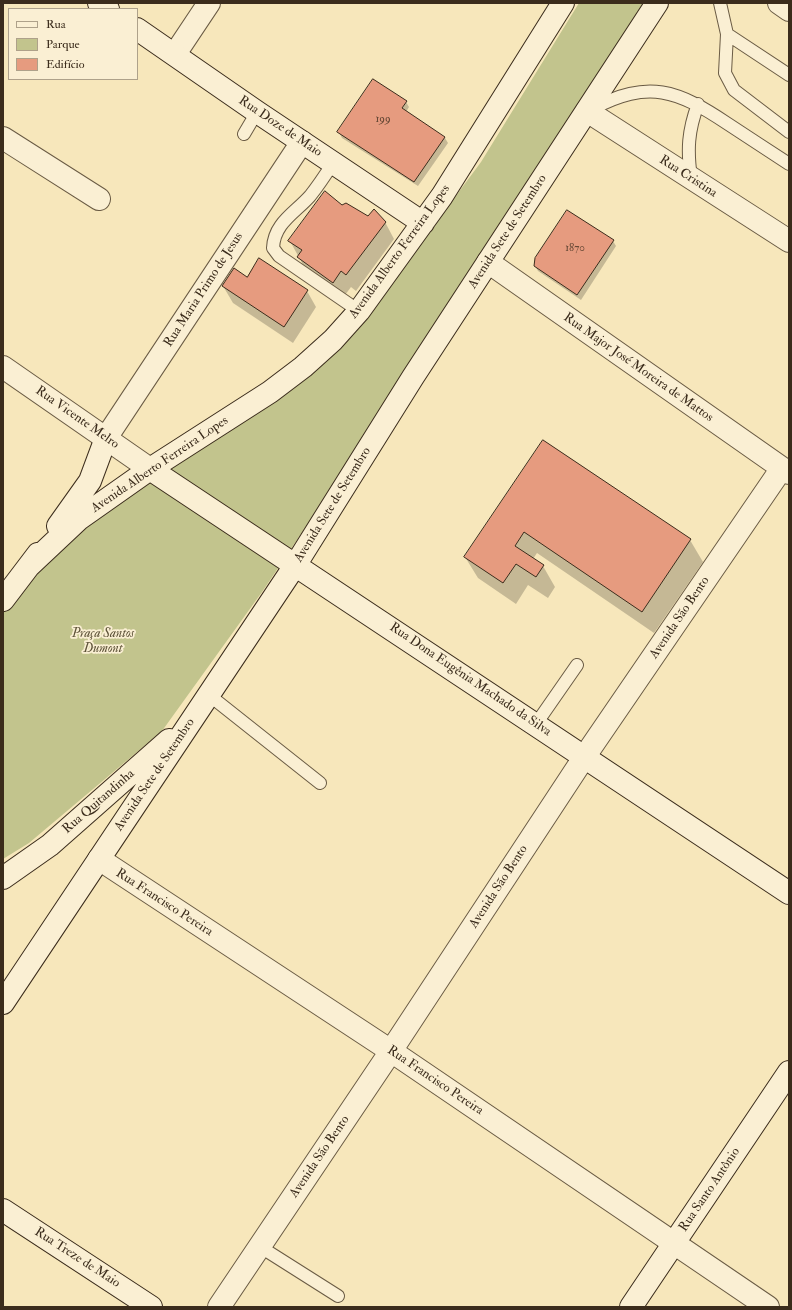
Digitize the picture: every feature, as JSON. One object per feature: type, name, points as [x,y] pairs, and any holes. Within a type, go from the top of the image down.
[{"type":"street","points":[[175,54],[209,3]]},
{"type":"street","name":"Avenida Alberto Ferreira Lopes","points":[[29,566],[79,519],[150,469],[270,392],[298,371],[333,340],[359,311],[423,223],[563,3]]},
{"type":"street","name":"Avenida Sete de Setembro","points":[[3,1003],[296,564],[413,377],[657,3]]},
{"type":"street","points":[[779,3],[789,10]]},
{"type":"street","name":"Rua Doze de Maio","points":[[138,30],[257,112],[423,223]]},
{"type":"street","name":"Rua Cristina","points":[[587,111],[789,242]]},
{"type":"street","points":[[3,138],[99,199]]},
{"type":"street","name":"Rua Maria Primo de Jesus","points":[[29,566],[90,481],[106,438],[302,142]]},
{"type":"street","name":"Rua Major José Moreira de Mattos","points":[[488,262],[786,471]]},
{"type":"street","name":"Rua Vicente Melro","points":[[3,367],[150,469]]},
{"type":"street","name":"Rua Dona Eugênia Machado da Silva","points":[[150,469],[585,756],[789,894]]},
{"type":"street","name":"Avenida São Bento","points":[[219,1307],[391,1051],[585,756],[786,471]]},
{"type":"street","points":[[3,600],[29,566]]},
{"type":"street","name":"Rua Quitandinha","points":[[3,878],[50,845],[191,721]]},
{"type":"street","name":"Rua Francisco Pereira","points":[[99,859],[391,1051],[768,1307]]},
{"type":"street","name":"Rua Santo Antônio","points":[[631,1307],[789,1072]]},
{"type":"street","name":"Rua Treze de Maio","points":[[3,1210],[151,1307]]},
{"type":"lane","points":[[720,3],[727,34],[725,73],[734,90],[789,132]]},
{"type":"lane","points":[[727,34],[789,75]]},
{"type":"lane","points":[[587,111],[613,98],[656,92],[679,95],[698,104],[789,164]]},
{"type":"lane","points":[[690,178],[688,157],[689,139],[691,122],[698,104]]},
{"type":"lane","points":[[244,134],[257,112]]},
{"type":"lane","points":[[332,162],[309,197],[276,232],[273,248],[279,256],[359,311]]},
{"type":"lane","points":[[536,724],[577,665]]},
{"type":"lane","points":[[209,695],[320,783]]},
{"type":"lane","points":[[259,1246],[338,1296]]},
{"type":"green space","name":"Praça Santos Dumont","points":[[579,3],[650,3],[502,235],[262,592],[162,731],[29,843],[3,859],[3,606],[67,540],[354,333],[481,162]]},
{"type":"building","points":[[373,79],[407,101],[402,108],[445,137],[414,182],[337,132]]},
{"type":"building","points":[[325,191],[342,205],[346,203],[368,216],[374,209],[386,222],[346,275],[341,271],[333,283],[297,257],[302,250],[288,241]]},
{"type":"building","points":[[567,210],[614,240],[577,295],[534,266],[535,258]]},
{"type":"building","points":[[259,258],[308,290],[284,327],[222,286],[234,268],[247,277]]},
{"type":"building","points":[[543,440],[691,539],[642,612],[524,532],[515,546],[544,565],[536,577],[516,564],[503,583],[464,557]]}]
